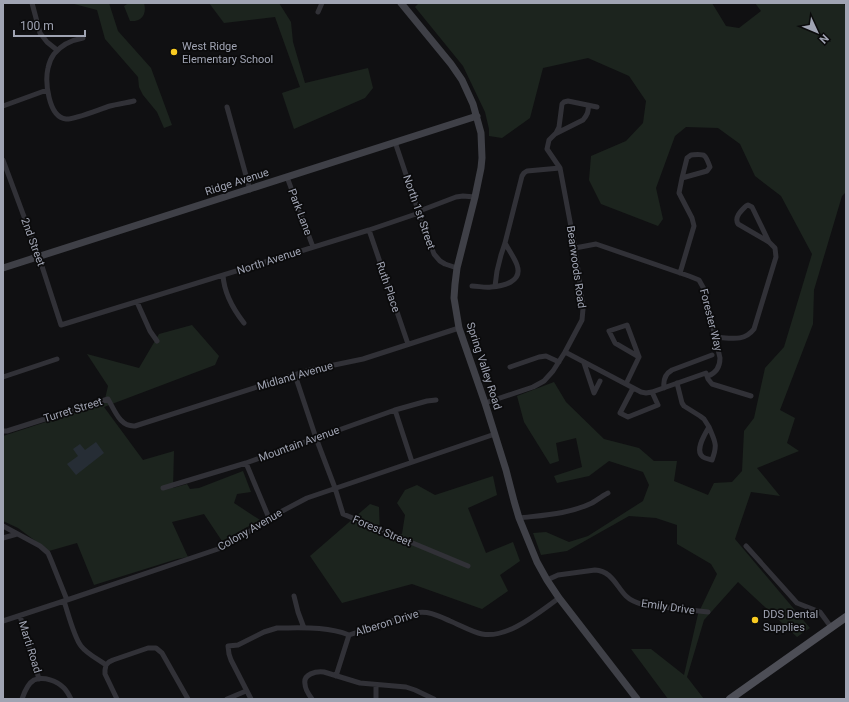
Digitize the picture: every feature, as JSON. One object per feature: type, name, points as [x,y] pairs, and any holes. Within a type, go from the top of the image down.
[{"type":"main road","points":[[730,699],[846,617]]},
{"type":"street","points":[[32,3],[40,33],[46,42],[57,50]]},
{"type":"street","points":[[318,12],[322,3]]},
{"type":"street","name":"Spring Valley Road","points":[[401,3],[451,64],[462,80],[473,104],[481,133],[482,158],[475,197],[457,268],[454,298],[459,328],[495,434],[519,518],[537,562],[547,580],[559,598],[637,699]]},
{"type":"street","points":[[83,38],[68,42],[57,50],[50,60],[47,82],[50,99],[56,113],[59,116],[71,119],[112,106],[134,101]]},
{"type":"street","points":[[3,106],[48,90]]},
{"type":"street","name":"Bearwoods Road","points":[[485,403],[544,381],[559,362],[582,320],[582,300],[575,248],[560,168],[547,149],[549,140],[559,127],[562,104],[564,102],[568,101],[597,107]]},
{"type":"street","points":[[555,134],[583,120],[588,114],[588,105]]},
{"type":"street","points":[[227,107],[250,190]]},
{"type":"street","name":"Ridge Avenue","points":[[3,268],[477,116]]},
{"type":"street","name":"North 1st Street","points":[[395,142],[418,213],[434,254],[440,261],[457,268]]},
{"type":"street","points":[[680,273],[694,226],[692,218],[679,192],[682,178],[687,158],[689,156],[703,155],[707,158],[710,167],[707,171],[682,178]]},
{"type":"street","name":"2nd Street","points":[[3,160],[39,257],[61,325]]},
{"type":"street","points":[[495,286],[501,254],[522,176],[527,171],[560,168]]},
{"type":"street","name":"Park Lane","points":[[286,177],[313,247]]},
{"type":"street","name":"North Avenue","points":[[61,325],[369,230],[418,213],[422,210],[456,197],[475,197]]},
{"type":"street","points":[[715,337],[738,339],[751,333],[754,329],[776,257],[775,248],[769,242],[736,222],[737,217],[746,206],[748,205],[752,207],[769,242]]},
{"type":"street","name":"Ruth Place","points":[[369,230],[408,344]]},
{"type":"street","points":[[472,286],[495,286],[512,282],[518,276],[518,266],[505,243]]},
{"type":"street","name":"Forester Way","points":[[575,248],[596,244],[694,278],[702,284],[720,354],[720,363],[716,371],[708,376]]},
{"type":"street","points":[[223,276],[226,291],[233,307],[244,323]]},
{"type":"street","points":[[136,302],[150,331],[157,341]]},
{"type":"street","points":[[626,384],[639,357],[627,325],[609,331],[615,343],[639,357]]},
{"type":"street","name":"Midland Avenue","points":[[130,426],[135,426],[326,366],[363,359],[459,328]]},
{"type":"street","points":[[565,352],[641,392],[652,392],[706,373],[712,384],[750,396]]},
{"type":"street","points":[[664,388],[664,379],[669,372],[712,355]]},
{"type":"street","points":[[510,367],[546,356],[559,362]]},
{"type":"street","points":[[3,377],[57,359]]},
{"type":"street","points":[[584,363],[594,393],[600,381]]},
{"type":"street","name":"Forest Street","points":[[296,375],[316,438],[343,514],[468,566]]},
{"type":"street","points":[[677,383],[682,403],[684,406],[704,419],[709,427],[716,442],[712,460],[703,457],[699,452],[699,448],[709,427]]},
{"type":"street","points":[[633,388],[620,414],[628,417],[658,405],[652,392]]},
{"type":"street","name":"Turret Street","points":[[3,432],[108,399],[120,420],[124,424],[130,426]]},
{"type":"street","name":"Mountain Avenue","points":[[163,488],[246,463],[396,410],[427,401],[436,400]]},
{"type":"street","points":[[396,410],[412,462]]},
{"type":"street","name":"Colony Avenue","points":[[3,621],[218,549],[242,536],[269,518],[307,498],[495,434]]},
{"type":"street","points":[[246,463],[269,518]]},
{"type":"street","points":[[519,518],[571,510],[592,503],[608,493]]},
{"type":"street","points":[[3,526],[40,546],[48,553],[52,560],[75,634],[81,646],[106,665]]},
{"type":"street","points":[[3,538],[17,534]]},
{"type":"street","points":[[746,546],[797,603],[820,612],[831,627]]},
{"type":"street","name":"Emily Drive","points":[[547,580],[558,575],[594,570],[600,571],[610,577],[627,597],[638,604],[708,612]]},
{"type":"street","points":[[294,596],[304,628]]},
{"type":"street","name":"Alberon Drive","points":[[246,691],[231,660],[228,646],[238,645],[277,628],[328,629],[349,635],[421,612],[436,615],[481,634],[496,634],[522,623],[559,598]]},
{"type":"street","name":"Marti Road","points":[[20,616],[39,679]]},
{"type":"street","points":[[336,676],[349,635]]},
{"type":"street","points":[[117,699],[105,674],[106,665],[113,660],[148,648],[156,648],[162,653],[188,699]]},
{"type":"street","points":[[312,699],[305,685],[305,679],[309,675],[318,672],[324,672],[353,681],[376,685],[411,688],[434,699]]},
{"type":"street","name":"Marti Road","points":[[22,699],[30,684],[34,680],[39,679],[47,679],[58,683],[63,687],[71,699]]},
{"type":"street","points":[[376,685],[376,699]]},
{"type":"street","points":[[227,699],[246,691],[251,699]]},
{"type":"shaded area","points":[[109,3],[118,31],[151,68],[172,125],[164,128],[157,112],[143,95],[139,87],[138,77],[105,39],[97,10],[74,4]]},
{"type":"shaded area","points":[[129,3],[144,3],[145,11],[140,19],[130,21],[124,6]]},
{"type":"shaded area","points":[[209,3],[279,3],[291,22],[293,42],[305,83],[368,68],[373,88],[365,98],[294,129],[282,93],[300,87],[275,17],[224,23]]},
{"type":"shaded area","points":[[419,3],[712,3],[726,26],[739,28],[761,11],[755,3],[843,3],[846,7],[846,192],[842,196],[814,290],[813,324],[780,410],[795,418],[787,443],[799,451],[757,468],[780,496],[751,492],[735,539],[810,628],[797,637],[738,582],[704,620],[687,677],[704,699],[668,699],[631,649],[651,649],[684,675],[698,614],[717,574],[711,564],[677,544],[677,525],[656,518],[629,516],[567,551],[541,555],[533,533],[546,532],[569,542],[588,536],[643,501],[649,485],[643,472],[609,461],[589,476],[557,483],[554,476],[582,467],[576,438],[556,443],[559,461],[550,464],[524,422],[517,396],[554,382],[566,402],[604,439],[639,448],[654,461],[677,461],[674,481],[708,495],[714,483],[732,482],[742,471],[744,431],[754,418],[765,368],[784,347],[812,254],[781,196],[755,176],[740,144],[718,128],[686,127],[675,136],[656,188],[663,219],[658,226],[601,204],[589,180],[591,156],[626,141],[643,123],[646,101],[629,76],[588,58],[543,68],[530,118],[502,138],[489,136],[485,112],[463,66],[415,7]]},
{"type":"shaded area","points":[[192,325],[219,356],[215,365],[104,407],[143,460],[174,451],[173,488],[187,484],[190,489],[199,488],[243,471],[251,492],[237,494],[234,503],[260,520],[222,541],[204,514],[172,522],[188,557],[177,559],[94,585],[77,543],[49,551],[18,528],[3,521],[3,436],[104,403],[108,386],[87,354],[139,368],[159,334]]},
{"type":"shaded area","points":[[96,442],[104,453],[76,475],[67,464],[78,456],[73,449],[80,444],[85,450]]},
{"type":"shaded area","points":[[493,476],[497,495],[468,508],[486,553],[513,542],[520,561],[500,575],[508,591],[482,609],[412,584],[342,603],[310,556],[370,504],[379,507],[380,536],[402,534],[405,515],[397,503],[405,490],[417,485],[435,495]]},
{"type":"place","name":"West Ridge Elementary School","points":[[174,52]]},
{"type":"place","name":"DDS Dental Supplies","points":[[755,620]]}]
